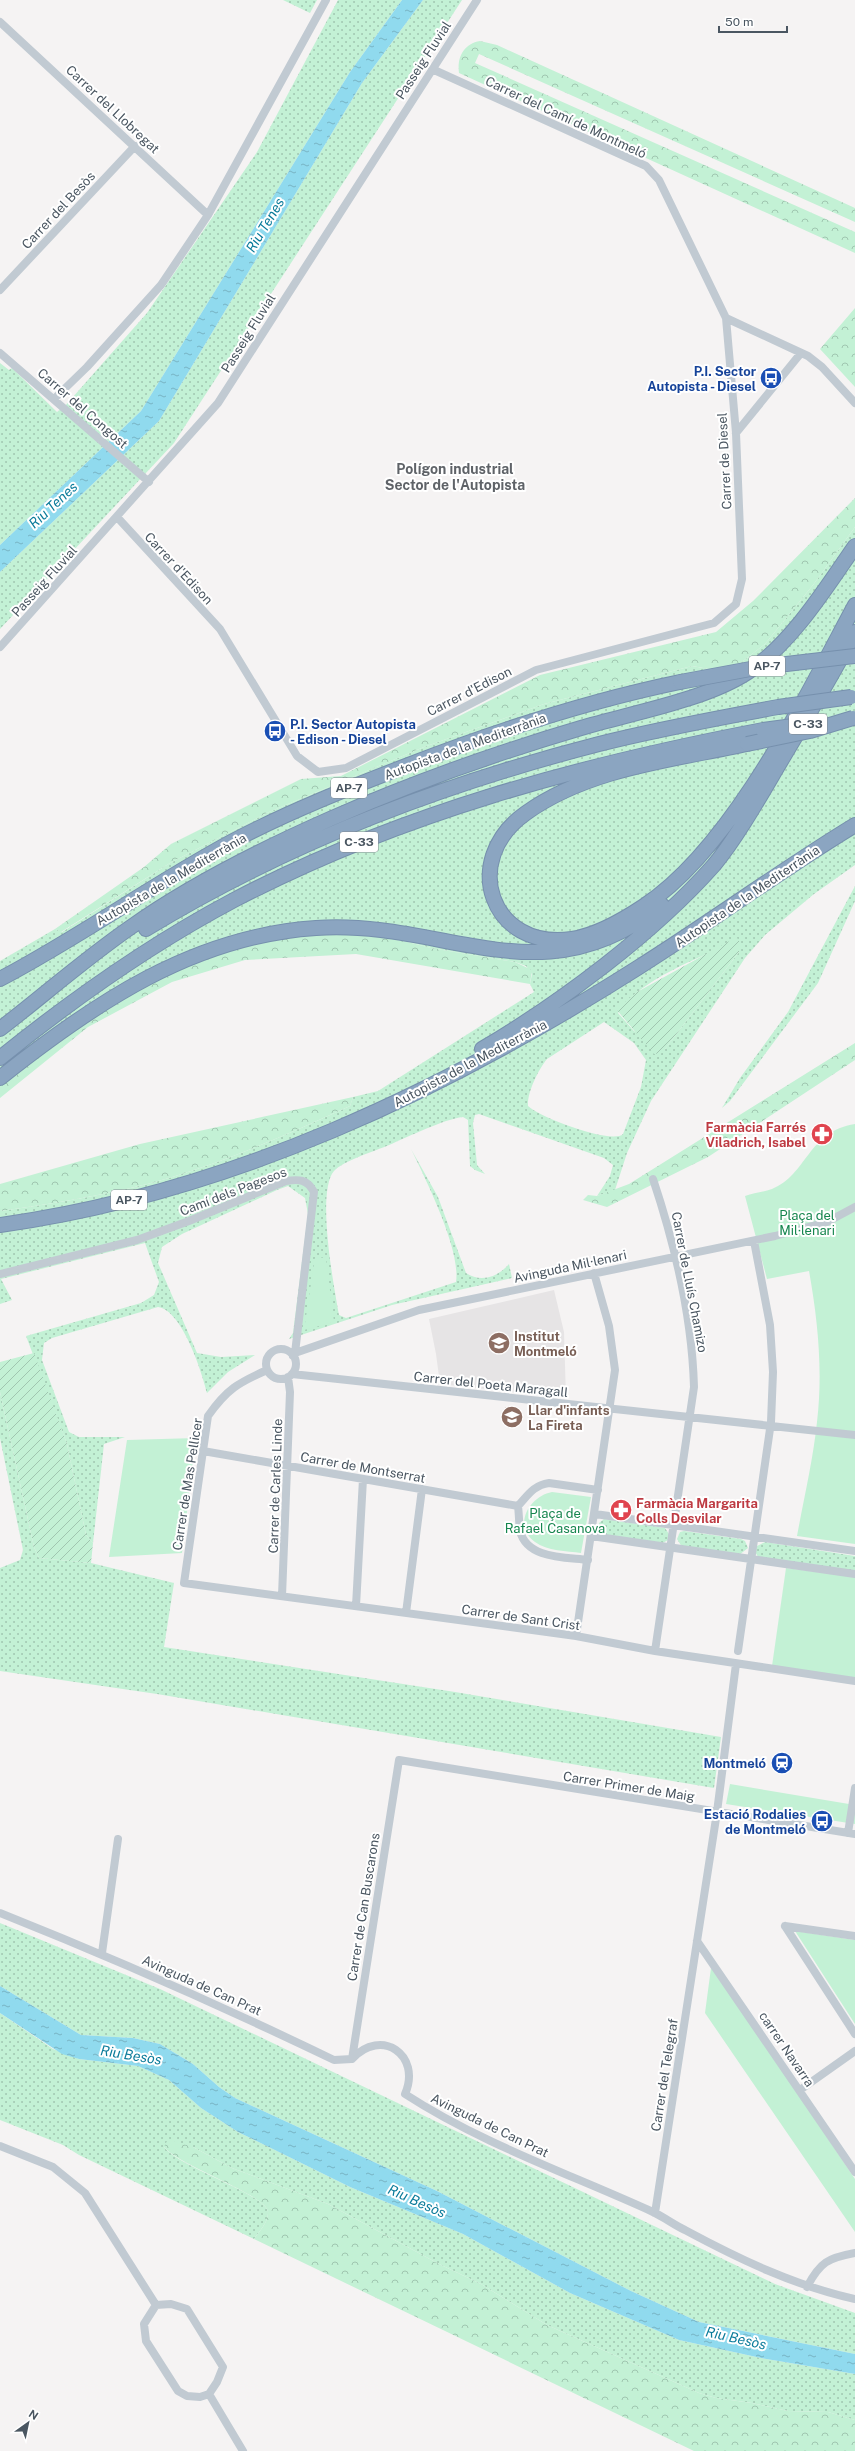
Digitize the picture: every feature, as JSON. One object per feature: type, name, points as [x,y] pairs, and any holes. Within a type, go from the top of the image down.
[{"type":"highway","points":[[70,974],[131,926],[183,894],[250,857],[330,819],[388,794],[537,741],[705,692],[746,674],[766,658],[796,626],[855,546]]},
{"type":"highway","points":[[854,718],[810,731],[748,744],[596,778],[559,793],[524,814],[500,839],[490,863],[488,878],[491,890],[500,911],[519,929],[533,935],[553,939],[572,939],[616,922],[645,906],[676,881],[724,826],[765,764],[820,671],[855,605]]},
{"type":"highway","points":[[254,1162],[450,1068],[525,1022],[585,979],[676,903],[715,864],[757,801],[834,672],[855,632]]},
{"type":"highway","name":"Autopista de la Mediterrània","points":[[0,979],[233,841],[298,810],[392,771],[525,722],[634,691],[761,667],[855,656]]},
{"type":"highway","name":"C-33","points":[[0,1029],[70,974],[189,903],[235,878],[326,834],[376,814],[493,774],[586,747],[778,707],[853,696]]},
{"type":"highway","name":"C-33","points":[[0,1058],[97,984],[169,938],[234,901],[335,853],[455,807],[550,778],[650,753],[763,730],[854,718]]},
{"type":"highway","name":"Autopista de la Mediterrània","points":[[0,1226],[95,1208],[166,1190],[254,1162],[350,1123],[441,1081],[492,1054],[639,967],[855,825]]},
{"type":"highway","points":[[0,1078],[82,1016],[156,972],[224,944],[261,934],[316,928],[345,927],[402,932],[462,945],[519,953],[560,952],[586,946],[611,936],[656,910],[682,889],[736,832]]},
{"type":"street","points":[[54,398],[87,367],[161,285],[208,215],[326,0]]},
{"type":"street","name":"Passeig Fluvial","points":[[0,647],[149,482],[218,402],[477,0]]},
{"type":"street","name":"Carrer del Llobregat","points":[[0,22],[208,215]]},
{"type":"street","name":"Carrer del Camí de Montmeló","points":[[432,69],[646,166],[659,180],[726,318]]},
{"type":"street","name":"Carrer del Besòs","points":[[0,290],[134,146]]},
{"type":"street","points":[[726,318],[802,352],[822,367],[855,403]]},
{"type":"street","name":"Carrer de Diesel","points":[[726,318],[736,433],[742,579],[736,604]]},
{"type":"street","points":[[736,433],[802,352]]},
{"type":"street","name":"Carrer del Congost","points":[[0,353],[54,398],[149,482]]},
{"type":"street","points":[[844,392],[855,410]]},
{"type":"street","name":"Carrer d'Edison","points":[[117,517],[220,629],[297,756],[318,772],[346,768],[536,670],[714,623],[736,604]]},
{"type":"street","name":"Carrer de Lluís Chamizo","points":[[653,1179],[666,1216],[675,1257],[693,1350],[694,1387],[691,1418],[655,1651]]},
{"type":"street","name":"Camí dels Pagesos","points":[[0,1274],[137,1240],[189,1221],[286,1181],[301,1180],[311,1186],[314,1192],[294,1354]]},
{"type":"street","name":"Avinguda Mil·lenari","points":[[294,1354],[419,1310],[754,1241],[827,1222],[855,1207]]},
{"type":"street","points":[[738,1651],[770,1426],[773,1372],[770,1325],[754,1241]]},
{"type":"street","points":[[576,1636],[611,1409],[615,1370],[609,1326],[594,1273]]},
{"type":"street","points":[[275,1350],[285,1350],[294,1354],[296,1364],[290,1376],[274,1378],[267,1370],[267,1358],[275,1350]]},
{"type":"street","name":"Carrer de Mas Pellicer","points":[[184,1583],[208,1416],[219,1400],[239,1382],[267,1370]]},
{"type":"street","name":"Carrer del Poeta Maragall","points":[[290,1376],[855,1435]]},
{"type":"street","name":"Carrer de Carles Linde","points":[[282,1596],[290,1376]]},
{"type":"street","name":"Carrer de Montserrat","points":[[203,1451],[518,1506]]},
{"type":"street","points":[[356,1606],[363,1479]]},
{"type":"street","points":[[588,1560],[542,1554],[527,1544],[520,1531],[518,1506],[533,1488],[549,1482],[598,1490]]},
{"type":"street","points":[[406,1613],[422,1489]]},
{"type":"street","points":[[595,1514],[855,1551]]},
{"type":"street","points":[[591,1536],[671,1549],[855,1574]]},
{"type":"street","name":"Carrer de Sant Crist","points":[[184,1583],[576,1636],[655,1651],[855,1681]]},
{"type":"street","name":"Carrer del Telegraf","points":[[655,2213],[717,1812],[736,1664]]},
{"type":"street","name":"Carrer Primer de Maig","points":[[399,1760],[852,1833]]},
{"type":"street","name":"Carrer de Can Buscarons","points":[[352,2059],[399,1760]]},
{"type":"street","points":[[852,1833],[855,1788]]},
{"type":"street","points":[[102,1953],[118,1839]]},
{"type":"street","name":"Avinguda de Can Prat","points":[[0,1913],[102,1953],[232,2011],[334,2060],[352,2059],[360,2051],[369,2046],[379,2044],[397,2050],[404,2057],[410,2075],[405,2094],[417,2102],[485,2138],[655,2213],[684,2230],[761,2268],[807,2287],[855,2299]]},
{"type":"street","points":[[855,1936],[786,1926],[855,2034]]},
{"type":"street","name":"carrer Navarra","points":[[697,1941],[855,2172]]},
{"type":"street","points":[[800,2090],[855,2051]]},
{"type":"street","points":[[0,2146],[53,2167],[85,2193],[156,2305]]},
{"type":"street","points":[[807,2287],[815,2271],[825,2261],[855,2253]]},
{"type":"street","points":[[171,2304],[187,2309],[222,2367],[217,2382],[209,2394],[200,2398],[187,2396],[178,2391],[146,2341],[144,2324],[156,2305],[171,2304]]},
{"type":"street","points":[[209,2394],[243,2451]]},
{"type":"shaded area","name":"Institut Montmeló","points":[[554,1290],[564,1332],[566,1398],[440,1384],[429,1319]]},
{"type":"green space","points":[[283,0],[317,0],[310,13]]},
{"type":"green space","points":[[338,0],[402,0],[350,72],[141,411],[0,545],[0,363],[9,370],[12,368],[57,412],[65,406],[147,313],[257,152]]},
{"type":"green space","points":[[423,0],[462,0],[174,443],[0,629],[0,572],[159,421],[362,83]]},
{"type":"green space","points":[[480,41],[497,45],[855,208],[855,222],[479,54],[475,63],[855,232],[855,253],[459,73],[459,62],[462,52],[469,45]]},
{"type":"green space","points":[[855,308],[855,387],[820,349]]},
{"type":"green space","points":[[855,498],[855,527],[813,585],[765,644],[734,668],[720,671],[692,666],[544,704],[424,747],[269,812],[170,863],[61,932],[55,929],[144,867],[171,844],[301,779],[341,776],[540,675],[716,632],[753,601]]},
{"type":"green space","points":[[855,527],[855,865],[814,894],[765,935],[745,958],[651,1101],[627,1153],[615,1190],[597,1196],[610,1176],[613,1165],[604,1158],[479,1114],[475,1115],[473,1123],[477,1165],[485,1174],[470,1166],[468,1120],[463,1117],[455,1118],[436,1125],[352,1160],[338,1167],[334,1171],[329,1182],[326,1198],[326,1218],[330,1263],[339,1315],[346,1318],[456,1282],[456,1268],[448,1234],[433,1196],[411,1149],[438,1197],[466,1273],[478,1278],[489,1277],[505,1269],[509,1264],[512,1278],[392,1305],[289,1339],[293,1333],[308,1214],[305,1198],[288,1186],[182,1234],[162,1247],[158,1263],[197,1353],[221,1357],[255,1355],[228,1372],[207,1393],[196,1357],[183,1330],[167,1311],[158,1307],[52,1338],[44,1343],[42,1360],[69,1432],[79,1437],[125,1437],[104,1444],[93,1543],[86,1535],[67,1444],[26,1336],[141,1303],[154,1295],[159,1282],[145,1243],[1,1279],[12,1300],[0,1304],[0,1211],[85,1198],[148,1184],[192,1171],[306,1126],[350,1106],[353,1097],[378,1091],[534,992],[530,984],[532,974],[526,966],[515,962],[431,948],[374,933],[162,975],[37,1054],[0,1085],[0,961],[55,929],[62,932],[170,863],[269,812],[424,747],[544,704],[692,666],[720,671],[734,668],[765,644],[813,585]],"holes":[[[739,940],[739,952],[665,1049],[634,1031],[618,1013],[627,1001],[655,980],[672,970]],[[604,1022],[634,1043],[646,1060],[641,1087],[623,1134],[616,1136],[605,1136],[591,1133],[560,1123],[546,1117],[528,1106],[529,1095],[534,1082],[547,1059]]]},
{"type":"green space","points":[[855,886],[855,901],[818,983],[730,1101],[722,1108],[740,1078],[788,1012]]},
{"type":"green space","points":[[373,933],[431,948],[515,962],[532,970],[530,984],[356,954],[245,960],[172,982],[88,1027],[0,1098],[0,1085],[48,1047],[122,998],[175,972],[230,949],[246,944],[294,937]]},
{"type":"green space","points":[[735,938],[739,939],[739,952],[662,1053],[654,1054],[616,1009],[637,992]]},
{"type":"green space","points":[[855,1043],[855,1060],[708,1157],[607,1207],[583,1200],[588,1195],[597,1196],[629,1184]]},
{"type":"green space","points":[[353,1097],[350,1106],[261,1145],[192,1171],[148,1184],[106,1193],[0,1211],[0,1184],[140,1144]]},
{"type":"green space","name":"Plaça del Mil·lenari","points":[[855,1124],[855,1544],[797,1536],[813,1450],[819,1403],[819,1346],[812,1290],[809,1271],[767,1279],[745,1196],[772,1189],[784,1182],[793,1174],[817,1144],[827,1135],[839,1128]]},
{"type":"green space","points":[[315,1257],[326,1258],[334,1322],[304,1330]]},
{"type":"green space","points":[[34,1353],[67,1444],[86,1535],[93,1543],[91,1563],[39,1558],[34,1547],[0,1392],[0,1362]]},
{"type":"green space","points":[[0,1392],[34,1547],[39,1558],[91,1563],[174,1583],[164,1647],[455,1692],[721,1737],[714,1788],[157,1694],[0,1671],[0,1568],[20,1560],[23,1550],[0,1438]]},
{"type":"green space","points":[[196,1438],[182,1553],[109,1557],[127,1440]]},
{"type":"green space","name":"Plaça de Rafael Casanova","points":[[552,1492],[591,1497],[581,1553],[545,1547],[535,1542],[528,1535],[524,1520],[527,1512],[537,1499]]},
{"type":"green space","points":[[604,1519],[665,1528],[669,1534],[668,1540],[661,1544],[604,1535],[598,1530],[599,1523]]},
{"type":"green space","points":[[684,1531],[741,1539],[745,1541],[748,1548],[739,1555],[682,1547],[677,1539],[680,1532]]},
{"type":"green space","points":[[765,1542],[855,1556],[855,1572],[759,1558],[755,1552],[757,1546]]},
{"type":"green space","points":[[786,1568],[855,1577],[855,1678],[772,1666]]},
{"type":"green space","points":[[730,1784],[855,1805],[855,1824],[726,1804]]},
{"type":"green space","points":[[0,1923],[160,1989],[775,2284],[855,2313],[855,2354],[699,2322],[631,2291],[437,2191],[235,2098],[219,2087],[193,2064],[160,2044],[133,2038],[81,2035],[0,1986]]},
{"type":"green space","points":[[795,1931],[855,1940],[855,2024]]},
{"type":"green space","points":[[711,1968],[715,1970],[855,2179],[855,2232],[705,2013]]},
{"type":"green space","points":[[0,2013],[53,2049],[79,2059],[138,2066],[169,2080],[201,2108],[238,2132],[350,2187],[463,2234],[570,2293],[679,2340],[761,2358],[855,2374],[855,2420],[828,2412],[788,2411],[752,2403],[716,2398],[699,2393],[547,2325],[481,2284],[439,2264],[328,2204],[232,2168],[193,2147],[164,2147],[186,2163],[239,2189],[264,2205],[268,2212],[267,2219],[254,2239],[79,2155],[63,2145],[0,2120]]},
{"type":"green space","points":[[168,2139],[193,2147],[232,2168],[328,2204],[439,2264],[481,2284],[547,2325],[699,2393],[716,2398],[752,2403],[788,2411],[828,2412],[855,2420],[855,2451],[694,2451],[254,2239],[267,2219],[268,2212],[264,2205],[239,2189],[173,2155],[164,2147]]},
{"type":"water","name":"Riu Tenes","points":[[402,0],[423,0],[362,83],[159,421],[0,572],[0,545],[141,411],[350,72]]},
{"type":"water","name":"Riu Besòs","points":[[0,1986],[81,2035],[133,2038],[160,2044],[193,2064],[219,2087],[235,2098],[437,2191],[631,2291],[699,2322],[855,2354],[855,2374],[761,2358],[679,2340],[570,2293],[463,2234],[350,2187],[238,2132],[201,2108],[169,2080],[138,2066],[79,2059],[62,2054],[0,2013]]},
{"type":"place","name":"P.I. Sector Autopista - Diesel","points":[[771,378]]},
{"type":"place","name":"P.I. Sector Autopista - Edison - Diesel","points":[[275,731]]},
{"type":"place","name":"Farmàcia Farrés Viladrich, Isabel","points":[[822,1134]]},
{"type":"place","name":"Institut Montmeló","points":[[499,1343]]},
{"type":"place","name":"Llar d'infants La Fireta","points":[[512,1417]]},
{"type":"place","name":"Farmàcia Margarita Colls Desvilar","points":[[621,1510]]},
{"type":"place","name":"Montmeló","points":[[782,1763]]},
{"type":"place","name":"Estació Rodalies de Montmeló","points":[[822,1821]]},
{"type":"district","name":"Polígon industrial Sector de l'Autopista","points":[[455,478]]}]
